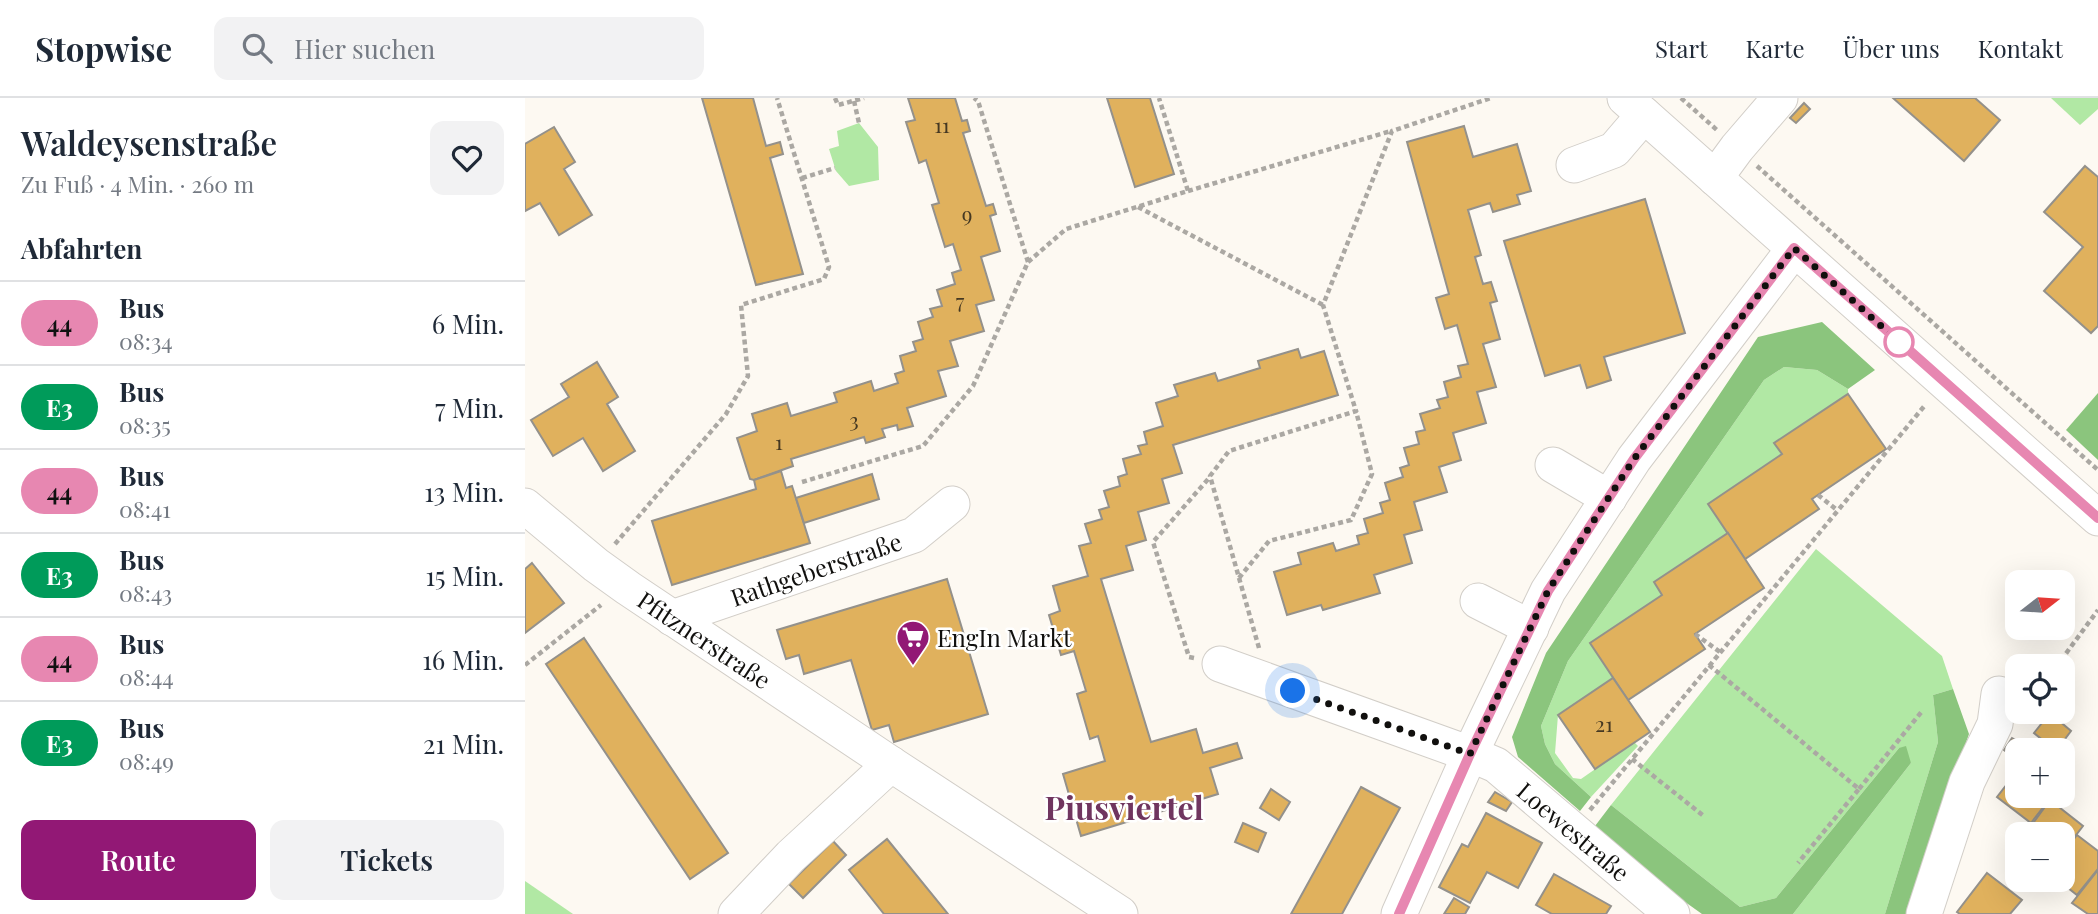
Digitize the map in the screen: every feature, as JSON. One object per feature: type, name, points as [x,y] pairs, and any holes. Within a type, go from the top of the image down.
[{"type":"street","points":[[1715,178],[1780,98]]},
{"type":"street","points":[[1574,165],[1614,150],[1634,106],[2098,518]]},
{"type":"street","points":[[1399,914],[1470,754],[1548,591],[1634,459],[1794,248]]},
{"type":"street","points":[[1553,465],[1609,498]]},
{"type":"street","name":"Rathgeberstraße","points":[[672,618],[914,535],[952,505]]},
{"type":"street","name":"Pfitznerstraße","points":[[525,506],[628,588],[1110,911]]},
{"type":"street","points":[[1478,601],[1531,628]]},
{"type":"street","name":"Loewestraße","points":[[1220,664],[1496,765],[1671,914]]},
{"type":"street","points":[[1924,914],[1967,782],[1995,724],[1999,694]]},
{"type":"street","points":[[736,914],[791,856],[891,764]]},
{"type":"path","points":[[596,565],[726,414],[748,376],[741,305],[824,279],[828,267],[778,98]]},
{"type":"path","points":[[835,98],[838,106],[864,98]]},
{"type":"path","points":[[974,98],[978,101],[1028,262]]},
{"type":"path","points":[[1159,98],[1188,191]]},
{"type":"path","points":[[802,482],[923,446],[973,386],[1028,262],[1066,229],[1392,131],[1491,98]]},
{"type":"path","points":[[1681,98],[2098,470]]},
{"type":"path","points":[[853,101],[859,124]]},
{"type":"path","points":[[1239,578],[1269,541],[1351,520],[1372,474],[1356,411],[1323,305],[1392,131]]},
{"type":"path","points":[[802,178],[835,168]]},
{"type":"path","points":[[1137,206],[1323,305]]},
{"type":"path","points":[[1574,830],[1646,738],[1944,382]]},
{"type":"path","points":[[1220,664],[1189,657],[1153,541],[1229,451],[1356,411]]},
{"type":"path","points":[[1210,476],[1269,682]]},
{"type":"path","points":[[1818,495],[1837,510]]},
{"type":"path","points":[[525,665],[592,611],[628,588]]},
{"type":"path","points":[[2066,654],[2098,610]]},
{"type":"path","points":[[1695,634],[1720,652]]},
{"type":"path","points":[[1709,666],[1859,789]]},
{"type":"path","points":[[1798,863],[1923,710]]},
{"type":"path","points":[[1632,759],[1705,817]]},
{"type":"green space","points":[[2051,98],[2098,98],[2098,109],[2080,125]]},
{"type":"green space","points":[[859,123],[878,147],[879,180],[849,186],[836,171],[829,149],[839,146],[837,131]]},
{"type":"green space","points":[[1822,322],[1875,370],[1848,389],[1817,370],[1784,367],[1764,380],[1568,661],[1541,726],[1545,744],[1555,764],[1591,797],[1580,811],[1518,757],[1512,737],[1546,653],[1758,337]]},
{"type":"green space","points":[[1784,367],[1817,370],[1848,389],[1848,394],[1775,443],[1782,454],[1708,504],[1728,533],[1655,582],[1662,595],[1590,643],[1613,678],[1558,715],[1555,753],[1573,778],[1581,779],[1634,742],[1638,746],[1591,797],[1555,764],[1545,744],[1541,726],[1568,661],[1764,380]]},
{"type":"green space","points":[[2098,393],[2098,460],[2066,430]]},
{"type":"green space","points":[[1816,549],[1942,656],[1953,689],[1933,695],[1938,742],[1885,914],[1793,914],[1911,763],[1899,748],[1776,898],[1740,907],[1611,805]]},
{"type":"green space","points":[[1953,689],[1969,734],[1907,914],[1885,914],[1938,742],[1933,695]]},
{"type":"green space","points":[[1906,746],[1911,763],[1793,914],[1702,914],[1595,826],[1611,805],[1740,907],[1776,898],[1899,748]]},
{"type":"green space","points":[[525,881],[573,914],[525,914]]},
{"type":"building","points":[[702,98],[753,98],[766,146],[780,142],[783,154],[770,158],[803,274],[756,285]]},
{"type":"building","points":[[908,98],[955,98],[962,121],[967,120],[970,131],[963,133],[986,206],[993,204],[996,214],[990,216],[1000,251],[981,257],[994,300],[976,305],[984,331],[950,341],[958,366],[938,371],[946,396],[907,408],[913,426],[898,430],[897,425],[882,429],[885,437],[866,443],[864,437],[791,459],[793,466],[754,480],[750,479],[737,438],[757,431],[752,414],[787,403],[791,416],[837,402],[834,393],[871,381],[874,391],[898,383],[895,374],[904,371],[900,356],[916,351],[913,342],[923,339],[918,322],[933,317],[930,309],[942,306],[937,290],[955,284],[952,273],[961,270],[953,244],[945,247],[932,205],[939,203],[926,160],[919,163],[906,122],[915,120]]},
{"type":"building","points":[[1107,98],[1150,98],[1174,174],[1135,187]]},
{"type":"building","points":[[1893,98],[1975,98],[2000,120],[1964,161]]},
{"type":"building","points":[[1804,103],[1810,109],[1796,123],[1790,118]]},
{"type":"building","points":[[1464,126],[1473,157],[1517,144],[1531,191],[1517,195],[1520,204],[1493,212],[1490,203],[1468,210],[1481,255],[1475,257],[1483,284],[1491,282],[1497,301],[1490,303],[1500,339],[1483,344],[1496,387],[1477,392],[1486,423],[1453,433],[1461,460],[1439,467],[1447,492],[1414,502],[1422,530],[1404,535],[1412,563],[1374,575],[1380,593],[1323,610],[1321,605],[1287,615],[1274,572],[1301,564],[1298,553],[1333,543],[1336,551],[1359,544],[1357,536],[1368,533],[1364,519],[1383,513],[1380,503],[1390,500],[1385,483],[1403,477],[1400,468],[1409,465],[1404,448],[1419,444],[1416,432],[1425,430],[1420,414],[1440,408],[1437,400],[1448,397],[1444,382],[1461,377],[1458,366],[1468,364],[1457,325],[1445,329],[1436,298],[1449,294],[1407,142]]},
{"type":"building","points":[[554,127],[575,162],[564,169],[592,215],[559,235],[540,203],[525,211],[525,144]]},
{"type":"building","points":[[2085,166],[2098,177],[2098,326],[2091,333],[2044,291],[2083,247],[2044,212]]},
{"type":"building","points":[[1645,199],[1685,333],[1604,357],[1611,380],[1587,388],[1580,365],[1545,376],[1504,241]]},
{"type":"building","points":[[1298,349],[1301,358],[1324,351],[1338,395],[1173,445],[1182,473],[1162,479],[1169,503],[1138,512],[1146,540],[1126,546],[1133,570],[1101,579],[1151,742],[1196,729],[1203,753],[1237,743],[1242,758],[1210,768],[1218,794],[1081,836],[1063,774],[1105,761],[1098,736],[1090,739],[1077,694],[1086,691],[1074,651],[1061,655],[1049,615],[1060,611],[1053,586],[1088,576],[1079,546],[1091,543],[1085,524],[1102,519],[1099,510],[1109,507],[1104,491],[1120,486],[1118,477],[1127,474],[1123,459],[1141,454],[1138,446],[1147,444],[1144,432],[1163,426],[1156,403],[1178,396],[1174,385],[1215,373],[1218,381],[1260,368],[1258,361]]},
{"type":"building","points":[[597,362],[618,397],[607,404],[635,451],[603,471],[583,438],[553,456],[531,420],[569,397],[561,384]]},
{"type":"building","points":[[1848,394],[1886,449],[1812,499],[1819,509],[1745,559],[1708,504],[1782,454],[1774,443]]},
{"type":"building","points":[[781,471],[786,488],[792,486],[810,543],[672,585],[652,521],[756,489],[754,480]]},
{"type":"building","points":[[872,474],[879,499],[804,523],[796,498]]},
{"type":"building","points":[[1728,533],[1764,588],[1695,634],[1705,649],[1628,700],[1590,643],[1662,595],[1654,582]]},
{"type":"building","points":[[532,563],[564,603],[525,633],[525,569]]},
{"type":"building","name":"EngIn Markt","points":[[947,579],[988,714],[894,742],[889,725],[872,730],[851,660],[804,674],[799,655],[786,659],[777,630]]},
{"type":"building","points":[[584,638],[728,853],[690,879],[546,664]]},
{"type":"building","points":[[1613,678],[1650,732],[1595,769],[1558,715]]},
{"type":"building","points":[[2041,724],[2063,724],[2071,731],[2066,738],[2040,738],[2034,733]]},
{"type":"building","points":[[1361,787],[1400,808],[1342,914],[1291,914]]},
{"type":"building","points":[[2005,787],[2005,803],[1997,797]]},
{"type":"building","points":[[1271,789],[1290,802],[1279,820],[1260,808]]},
{"type":"building","points":[[1495,792],[1512,802],[1506,811],[1488,802]]},
{"type":"building","points":[[2011,808],[2043,808],[2030,822]]},
{"type":"building","points":[[2044,808],[2060,808],[2083,826],[2075,836],[2075,822],[2034,822]]},
{"type":"building","points":[[1486,813],[1542,843],[1518,888],[1487,872],[1470,903],[1439,887],[1462,844],[1468,847]]},
{"type":"building","points":[[1243,823],[1266,833],[1258,852],[1235,842]]},
{"type":"building","points":[[2077,835],[2098,851],[2098,869],[2077,895],[2073,892]]},
{"type":"building","points":[[887,839],[948,914],[884,914],[849,870]]},
{"type":"building","points":[[833,841],[846,855],[803,898],[789,884]]},
{"type":"building","points":[[2098,870],[2098,914],[2088,914],[2072,903]]},
{"type":"building","points":[[1987,873],[2005,887],[2005,892],[2012,892],[2022,900],[2010,914],[1957,912]]},
{"type":"building","points":[[1554,874],[1611,906],[1606,914],[1552,914],[1536,905]]},
{"type":"building","points":[[1454,898],[1469,907],[1465,914],[1444,914]]},
{"type":"bus line","name":"44","points":[[1399,914],[1470,754],[1548,591],[1634,459],[1794,248],[2098,518]]},
{"type":"place","name":"EngIn Markt","points":[[913,667]]},
{"type":"district","name":"Piusviertel","points":[[1124,806]]},
{"type":"route","points":[[1293,691],[1470,754],[1548,591],[1634,459],[1794,248],[1899,342]]}]
